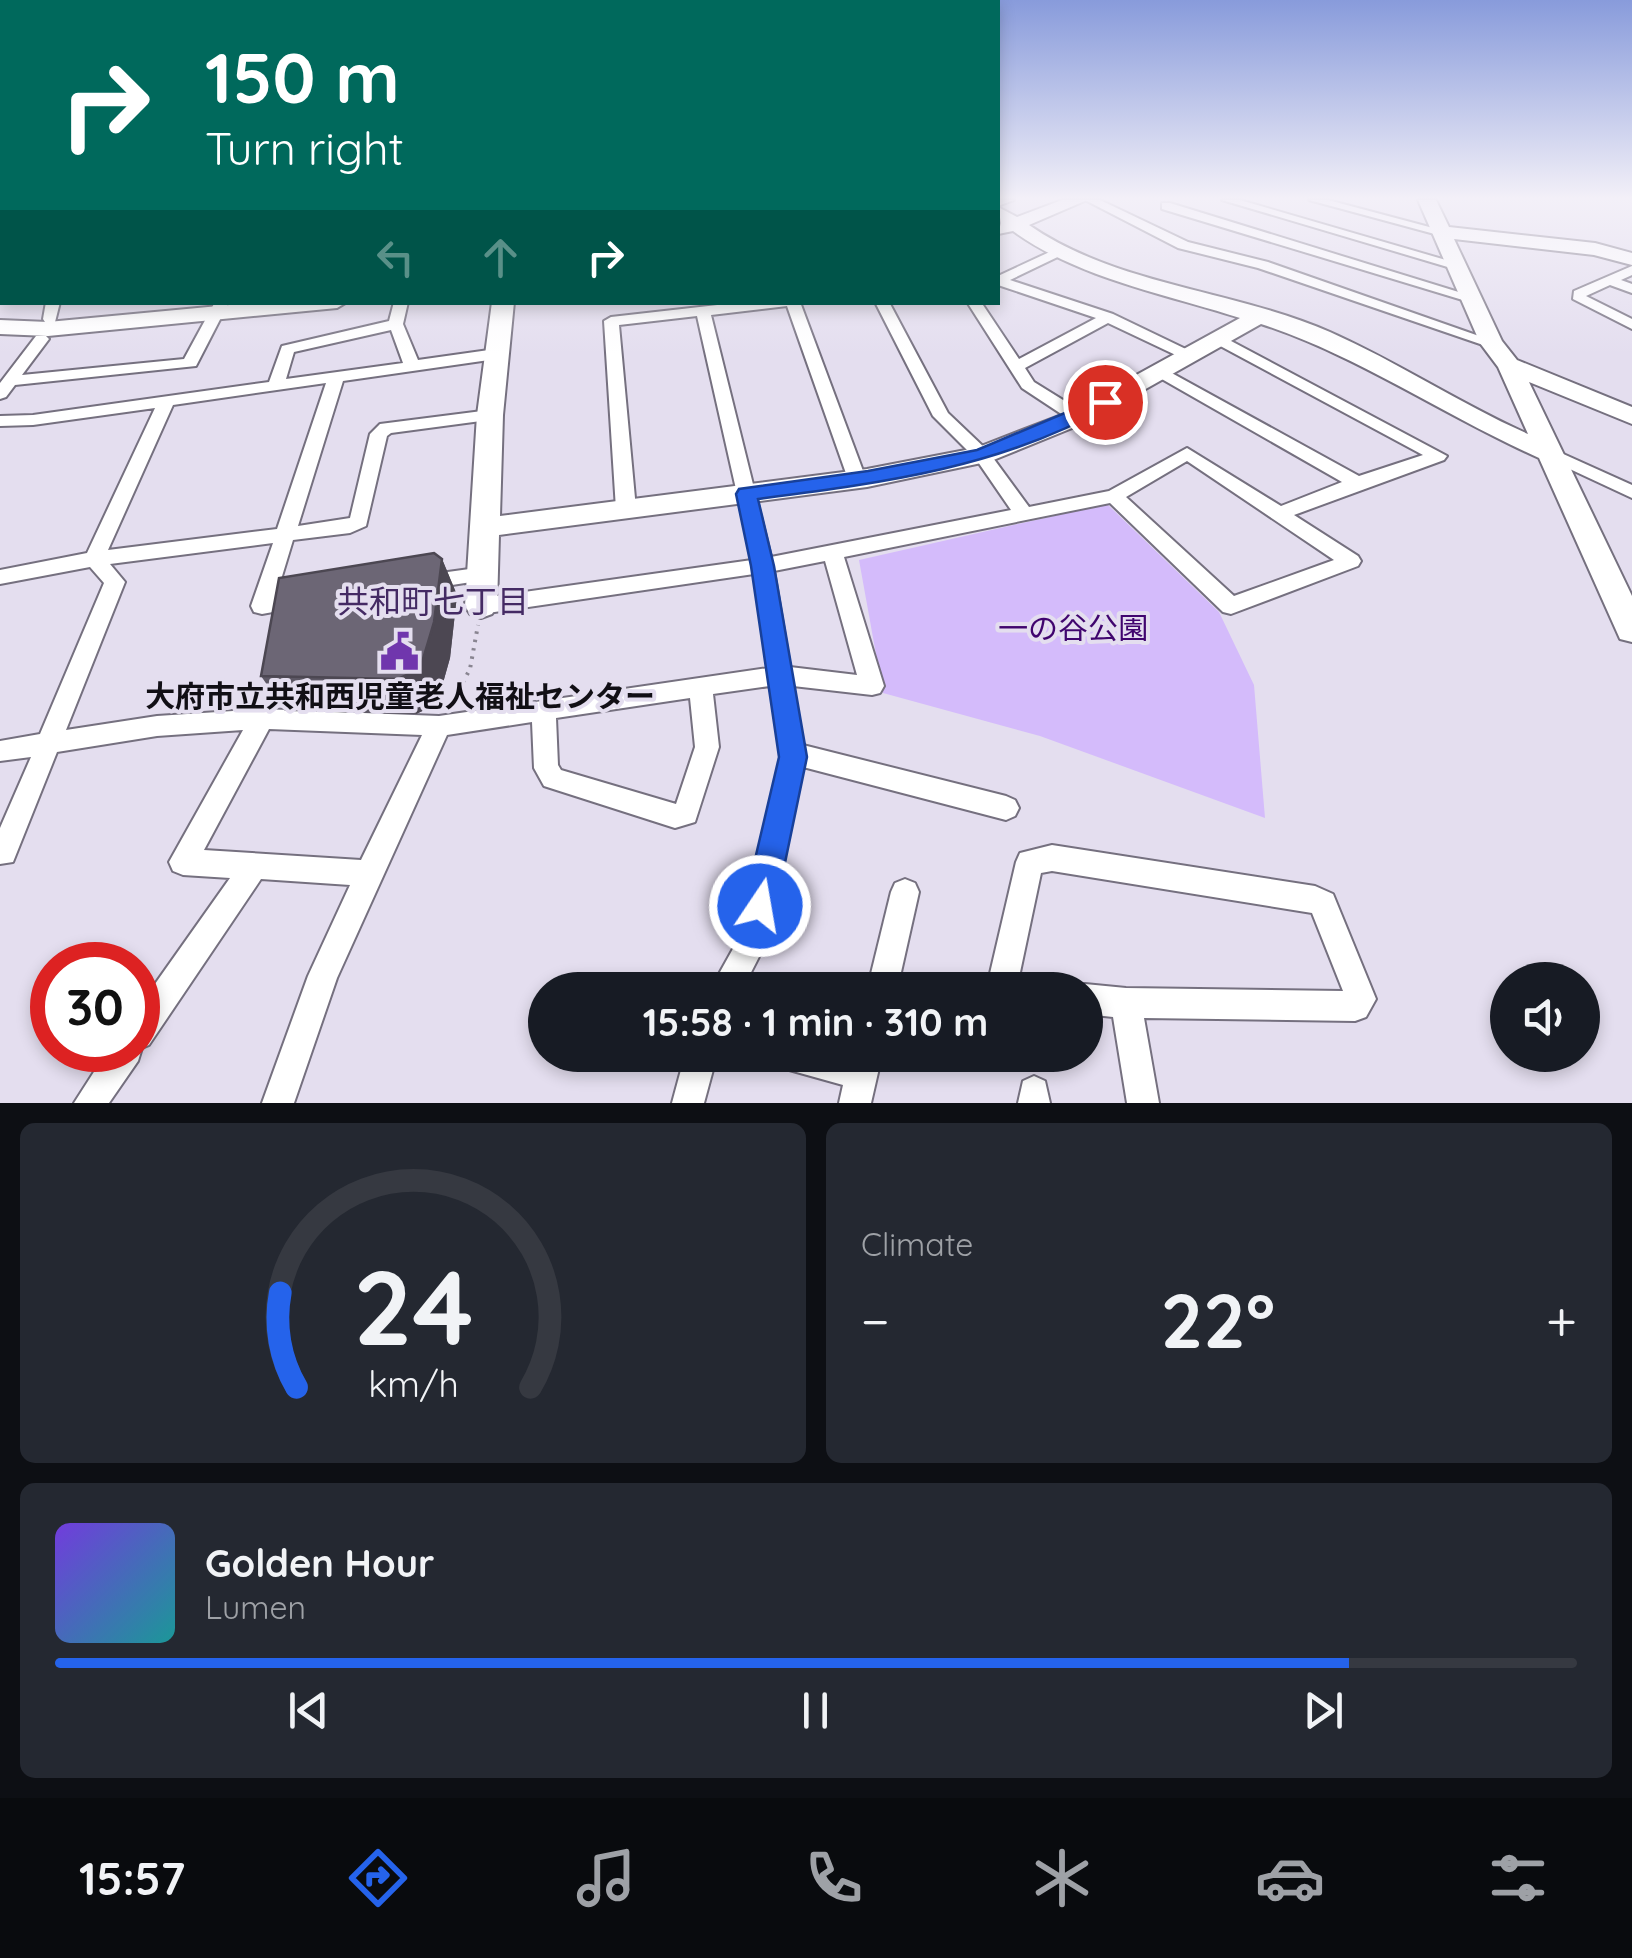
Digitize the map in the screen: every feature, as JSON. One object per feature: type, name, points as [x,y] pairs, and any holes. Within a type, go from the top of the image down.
[{"type":"street","points":[[1206,251],[1263,265],[1491,343]]},
{"type":"street","points":[[1325,251],[1471,298]]},
{"type":"street","points":[[1411,251],[1456,264]]},
{"type":"street","points":[[1451,251],[1491,343],[1509,365],[1629,619]]},
{"type":"street","points":[[1607,251],[1632,259]]},
{"type":"street","points":[[1000,280],[1061,252],[1321,336],[1448,406],[1632,492]]},
{"type":"street","points":[[1632,270],[1579,294],[1580,299],[1632,324]]},
{"type":"street","points":[[1609,280],[1632,289]]},
{"type":"street","points":[[1000,282],[1108,317],[1187,354]]},
{"type":"street","points":[[50,319],[53,305]]},
{"type":"street","points":[[0,327],[48,329],[219,308],[278,305]]},
{"type":"street","points":[[399,305],[396,324],[411,363]]},
{"type":"street","points":[[503,305],[490,415],[488,527],[481,606],[762,566],[1114,496],[1187,453],[1351,560],[1231,606],[1114,496]]},
{"type":"street","points":[[626,509],[611,321],[765,305]]},
{"type":"street","points":[[792,305],[856,479]]},
{"type":"street","points":[[884,305],[941,416],[982,456],[1024,514]]},
{"type":"street","points":[[976,305],[1028,385],[1078,417]]},
{"type":"street","points":[[5,388],[190,363],[219,308]]},
{"type":"street","points":[[703,312],[762,566],[792,754],[752,943],[735,972]]},
{"type":"street","points":[[488,527],[856,479],[982,456],[1078,417],[1261,316]]},
{"type":"street","points":[[1016,366],[1108,317]]},
{"type":"street","points":[[276,384],[287,349],[396,324]]},
{"type":"street","points":[[1216,338],[1438,456],[1280,513]]},
{"type":"street","points":[[5,388],[41,339]]},
{"type":"street","points":[[0,421],[33,420],[276,384],[335,380],[411,363],[496,354]]},
{"type":"street","points":[[1509,365],[1632,416]]},
{"type":"street","points":[[1159,370],[1357,483]]},
{"type":"street","points":[[317,598],[262,606],[335,380]]},
{"type":"street","points":[[94,559],[167,399]]},
{"type":"street","points":[[0,577],[94,559],[350,526],[359,520],[379,434],[386,428],[490,415]]},
{"type":"street","points":[[0,751],[157,726],[262,719],[439,726],[780,675],[872,686],[832,552]]},
{"type":"street","points":[[2,854],[115,582],[94,559]]},
{"type":"street","points":[[408,585],[484,574]]},
{"type":"street","points":[[544,710],[546,768],[553,778],[674,816],[686,814],[708,747],[701,687]]},
{"type":"street","points":[[262,719],[184,862],[369,872]]},
{"type":"street","points":[[278,1103],[323,976],[439,726]]},
{"type":"street","points":[[792,754],[1006,808]]},
{"type":"street","points":[[1005,972],[1030,862],[1052,858],[1315,900],[1323,904],[1361,999],[1354,1006],[1103,1001]]},
{"type":"street","points":[[160,1003],[254,868]]},
{"type":"street","points":[[886,972],[905,892]]},
{"type":"street","points":[[1126,1004],[1143,1103]]},
{"type":"street","points":[[90,1103],[112,1072]]},
{"type":"street","points":[[688,1103],[696,1072]]},
{"type":"path","points":[[439,726],[470,669],[481,606]]},
{"type":"green space","name":"一の谷公園","points":[[1107,504],[1219,612],[1254,685],[1265,818],[1040,736],[883,693],[859,560]]},
{"type":"building","points":[[434,553],[442,559],[434,622],[420,669],[398,679],[261,676],[279,578]]},
{"type":"place","name":"大府市立共和西児童老人福祉センター","points":[[400,652]]},
{"type":"district","name":"共和町七丁目","points":[[433,601]]},
{"type":"route","points":[[760,906],[793,757],[762,566],[746,494],[868,478],[982,456],[1105,402]]}]
